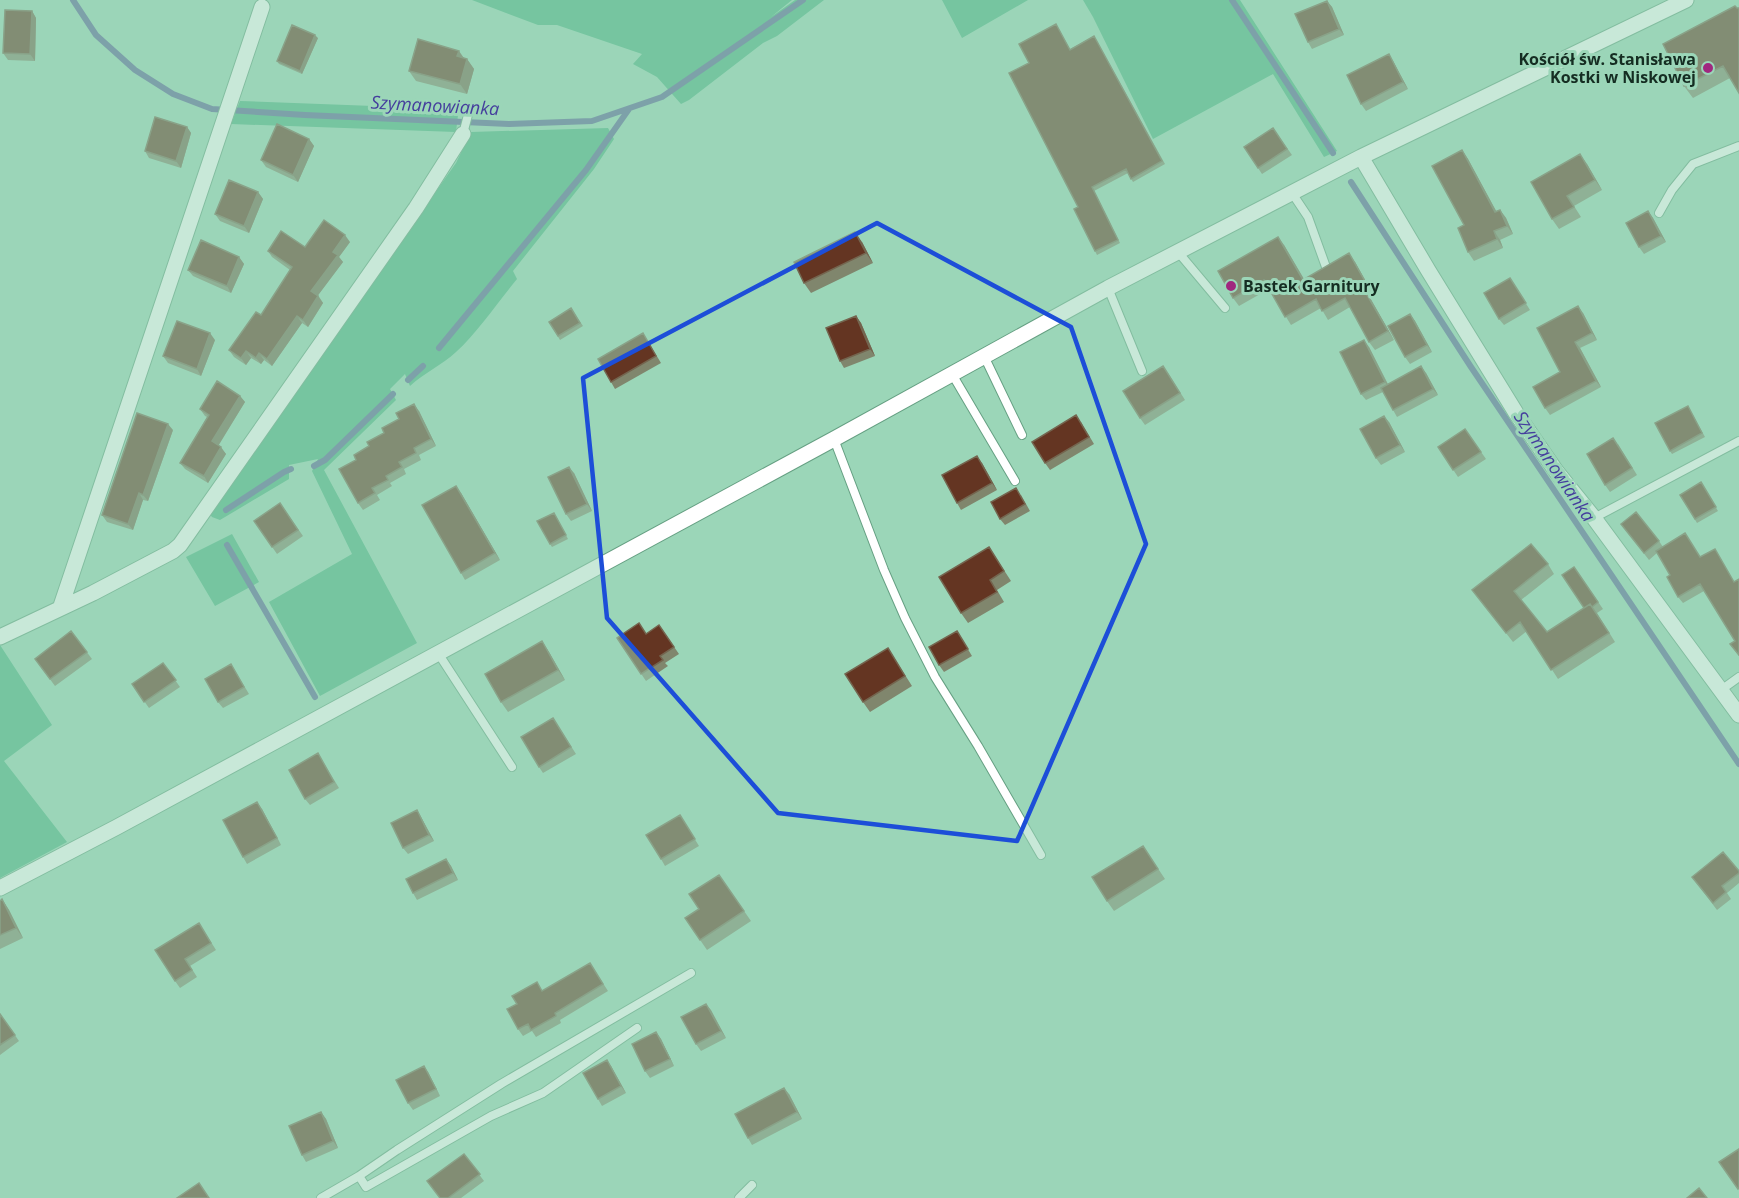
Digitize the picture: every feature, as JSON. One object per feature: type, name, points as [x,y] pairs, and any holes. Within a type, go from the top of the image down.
[{"type":"street","points":[[0,888],[127,822],[1108,288],[1361,157],[1686,0]]},
{"type":"street","points":[[61,606],[262,7]]},
{"type":"street","points":[[0,636],[173,551],[187,537],[409,218],[463,134]]},
{"type":"street","points":[[1361,157],[1516,413],[1556,471],[1594,518],[1739,715]]},
{"type":"lane","points":[[463,134],[469,111]]},
{"type":"lane","points":[[1659,213],[1671,190],[1693,164],[1739,146]]},
{"type":"lane","points":[[1292,193],[1308,217],[1326,267]]},
{"type":"lane","points":[[1178,252],[1224,308]]},
{"type":"lane","points":[[1108,288],[1142,371]]},
{"type":"lane","points":[[984,356],[1022,435]]},
{"type":"lane","points":[[952,374],[1015,481]]},
{"type":"lane","points":[[834,439],[884,570],[905,618],[935,677],[1041,855]]},
{"type":"lane","points":[[1594,518],[1739,441]]},
{"type":"lane","points":[[438,653],[512,767]]},
{"type":"lane","points":[[1721,690],[1739,677]]},
{"type":"lane","points":[[321,1198],[501,1084],[691,973]]},
{"type":"lane","points":[[359,1176],[366,1187],[491,1116],[543,1093],[638,1028]]},
{"type":"lane","points":[[739,1198],[752,1185]]},
{"type":"highlighted area","points":[[877,223],[1071,327],[1146,544],[1017,841],[778,813],[607,618],[583,378]]},
{"type":"green space","points":[[472,0],[792,0],[771,17],[795,0],[824,0],[681,104],[657,77],[633,64],[642,54],[557,25],[538,25]]},
{"type":"green space","points":[[942,0],[1028,0],[962,38]]},
{"type":"green space","points":[[1083,0],[1240,0],[1337,151],[1324,157],[1273,74],[1153,139]]},
{"type":"green space","points":[[240,101],[453,109],[458,115],[456,132],[231,124]]},
{"type":"green space","points":[[608,128],[614,139],[594,169],[513,271],[517,279],[480,327],[451,357],[410,386],[405,374],[390,389],[396,400],[324,470],[417,643],[320,696],[269,602],[352,554],[312,471],[318,459],[289,465],[289,479],[220,520],[209,513],[456,163],[471,132]]},
{"type":"green space","points":[[232,534],[259,582],[215,606],[186,557]]},
{"type":"green space","points":[[0,645],[52,725],[4,761],[67,842],[0,878]]},
{"type":"building","points":[[1327,1],[1339,29],[1308,42],[1295,14]]},
{"type":"building","name":"Kościół św. Stanisława Kostki w Niskowej","points":[[1735,6],[1739,8],[1739,93],[1723,66],[1684,86],[1663,44]]},
{"type":"building","points":[[5,10],[32,11],[30,54],[3,53]]},
{"type":"building","points":[[1056,24],[1070,50],[1094,36],[1162,161],[1131,179],[1126,169],[1092,187],[1118,240],[1095,251],[1074,209],[1078,207],[1009,73],[1029,63],[1019,44]]},
{"type":"building","points":[[292,25],[315,35],[300,71],[277,61]]},
{"type":"building","points":[[418,39],[459,51],[457,56],[467,59],[460,84],[409,71]]},
{"type":"building","points":[[1389,54],[1403,82],[1361,104],[1347,75]]},
{"type":"building","points":[[155,117],[187,127],[176,161],[145,151]]},
{"type":"building","points":[[277,124],[309,139],[293,175],[261,160]]},
{"type":"building","points":[[1273,128],[1287,149],[1258,168],[1244,147]]},
{"type":"building","points":[[1462,150],[1495,212],[1500,210],[1507,226],[1494,231],[1497,239],[1468,252],[1458,228],[1464,225],[1432,166]]},
{"type":"building","points":[[1580,154],[1595,180],[1567,196],[1574,207],[1552,219],[1531,182]]},
{"type":"building","points":[[229,180],[258,192],[244,226],[215,214]]},
{"type":"building","points":[[1648,211],[1661,236],[1639,247],[1626,223]]},
{"type":"building","points":[[324,220],[345,235],[333,252],[338,255],[311,291],[318,296],[303,320],[297,316],[267,359],[259,353],[256,358],[246,351],[241,358],[229,350],[256,312],[261,315],[292,267],[268,251],[281,231],[305,247]]},
{"type":"building","points":[[855,232],[866,253],[804,283],[794,262]]},
{"type":"building","points":[[1278,237],[1303,280],[1349,253],[1367,285],[1363,288],[1388,331],[1369,342],[1345,298],[1322,311],[1316,299],[1285,317],[1264,280],[1233,298],[1218,271]]},
{"type":"building","points":[[201,240],[239,257],[227,286],[188,270]]},
{"type":"building","points":[[1510,278],[1526,303],[1499,319],[1484,293]]},
{"type":"building","points":[[1578,306],[1592,333],[1575,342],[1596,381],[1545,408],[1533,387],[1560,372],[1537,328]]},
{"type":"building","points":[[571,308],[580,323],[558,336],[549,322]]},
{"type":"building","points":[[1410,314],[1427,345],[1405,357],[1388,326]]},
{"type":"building","points":[[856,316],[870,349],[840,361],[826,328]]},
{"type":"building","points":[[177,321],[210,333],[197,369],[163,356]]},
{"type":"building","points":[[643,333],[656,356],[611,382],[598,359]]},
{"type":"building","points":[[1364,340],[1385,382],[1361,394],[1340,352]]},
{"type":"building","points":[[1163,366],[1180,393],[1140,418],[1123,391]]},
{"type":"building","points":[[1421,366],[1433,389],[1393,410],[1381,388]]},
{"type":"building","points":[[217,381],[240,396],[212,441],[221,447],[204,476],[180,463],[209,415],[200,409]]},
{"type":"building","points":[[414,404],[431,439],[414,448],[416,453],[399,462],[402,467],[386,476],[388,480],[372,488],[375,493],[358,503],[339,469],[356,460],[354,455],[369,446],[367,442],[384,433],[382,428],[399,419],[396,413]]},
{"type":"building","points":[[1688,406],[1702,433],[1670,451],[1655,423]]},
{"type":"building","points":[[137,413],[168,424],[143,495],[139,493],[128,524],[102,515]]},
{"type":"building","points":[[1076,415],[1089,437],[1045,463],[1032,442]]},
{"type":"building","points":[[1384,416],[1400,445],[1376,458],[1360,429]]},
{"type":"building","points":[[1465,429],[1481,452],[1453,470],[1438,447]]},
{"type":"building","points":[[1613,438],[1632,468],[1605,485],[1587,454]]},
{"type":"building","points":[[977,456],[992,483],[957,503],[942,475]]},
{"type":"building","points":[[569,467],[587,504],[566,514],[548,477]]},
{"type":"building","points":[[1701,482],[1716,507],[1695,519],[1680,495]]},
{"type":"building","points":[[456,486],[495,553],[461,573],[422,505]]},
{"type":"building","points":[[1016,488],[1025,504],[1000,519],[991,502]]},
{"type":"building","points":[[280,503],[298,530],[272,547],[254,521]]},
{"type":"building","points":[[1636,512],[1659,541],[1644,553],[1621,524]]},
{"type":"building","points":[[554,513],[566,535],[550,544],[537,521]]},
{"type":"building","points":[[1685,533],[1700,557],[1715,549],[1734,582],[1739,579],[1739,655],[1730,644],[1735,641],[1700,584],[1678,597],[1667,577],[1670,575],[1656,551]]},
{"type":"building","points":[[1531,544],[1548,564],[1514,591],[1547,632],[1590,604],[1609,633],[1551,670],[1520,622],[1506,633],[1472,590]]},
{"type":"building","points":[[989,547],[1004,571],[990,580],[997,592],[961,613],[939,577]]},
{"type":"building","points":[[1574,567],[1598,602],[1592,607],[1590,604],[1584,608],[1562,575]]},
{"type":"building","points":[[639,623],[646,634],[659,625],[674,647],[660,656],[663,660],[641,674],[617,638]]},
{"type":"building","points":[[71,631],[87,652],[50,679],[35,659]]},
{"type":"building","points":[[957,631],[968,649],[939,665],[929,647]]},
{"type":"building","points":[[542,641],[558,670],[501,702],[485,674]]},
{"type":"building","points":[[888,648],[905,676],[863,702],[845,674]]},
{"type":"building","points":[[163,663],[176,680],[144,702],[132,684]]},
{"type":"building","points":[[231,664],[244,687],[218,702],[205,679]]},
{"type":"building","points":[[553,718],[571,747],[539,767],[521,737]]},
{"type":"building","points":[[318,753],[334,782],[305,799],[289,770]]},
{"type":"building","points":[[257,802],[277,838],[243,857],[223,820]]},
{"type":"building","points":[[417,810],[429,835],[403,848],[391,823]]},
{"type":"building","points":[[680,815],[695,839],[661,859],[646,835]]},
{"type":"building","points":[[1143,846],[1158,869],[1107,901],[1092,877]]},
{"type":"building","points":[[1723,852],[1739,873],[1722,886],[1726,892],[1713,903],[1692,877]]},
{"type":"building","points":[[446,859],[453,873],[413,893],[406,879]]},
{"type":"building","points":[[719,875],[744,911],[700,940],[685,918],[699,909],[689,894]]},
{"type":"building","points":[[2,899],[16,928],[0,935],[0,901]]},
{"type":"building","points":[[199,923],[211,943],[185,959],[192,970],[175,981],[155,950]]},
{"type":"building","points":[[590,963],[603,984],[531,1030],[528,1024],[518,1029],[507,1009],[517,1004],[512,996],[537,982],[542,991]]},
{"type":"building","points":[[706,1004],[721,1031],[696,1044],[681,1017]]},
{"type":"building","points":[[0,1014],[15,1035],[0,1045]]},
{"type":"building","points":[[656,1032],[670,1059],[645,1071],[632,1044]]},
{"type":"building","points":[[607,1060],[621,1086],[598,1099],[583,1073]]},
{"type":"building","points":[[424,1066],[436,1089],[408,1103],[396,1080]]},
{"type":"building","points":[[784,1088],[797,1112],[748,1138],[735,1114]]},
{"type":"building","points":[[321,1112],[333,1141],[302,1155],[289,1126]]},
{"type":"building","points":[[1739,1149],[1739,1188],[1738,1189],[1719,1162]]},
{"type":"building","points":[[464,1154],[480,1174],[448,1198],[440,1198],[427,1181]]},
{"type":"building","points":[[199,1183],[209,1198],[177,1198]]},
{"type":"building","points":[[1699,1188],[1707,1198],[1687,1198]]},
{"type":"waterway","name":"Szymanowianka","points":[[73,0],[96,35],[135,70],[173,94],[212,109],[509,124],[592,121],[662,97],[803,0]]},
{"type":"waterway","name":"Szymanowianka","points":[[1232,0],[1333,153]]},
{"type":"waterway","points":[[439,348],[586,170],[629,109]]},
{"type":"waterway","name":"Szymanowianka","points":[[1351,182],[1471,367],[1739,764]]},
{"type":"waterway","points":[[408,380],[423,366]]},
{"type":"waterway","points":[[314,466],[325,460],[393,394]]},
{"type":"waterway","points":[[226,510],[291,469]]},
{"type":"waterway","points":[[227,545],[315,697]]},
{"type":"place","name":"Kościół św. Stanisława Kostki w Niskowej","points":[[1708,68]]},
{"type":"place","name":"Bastek Garnitury","points":[[1231,286]]}]
